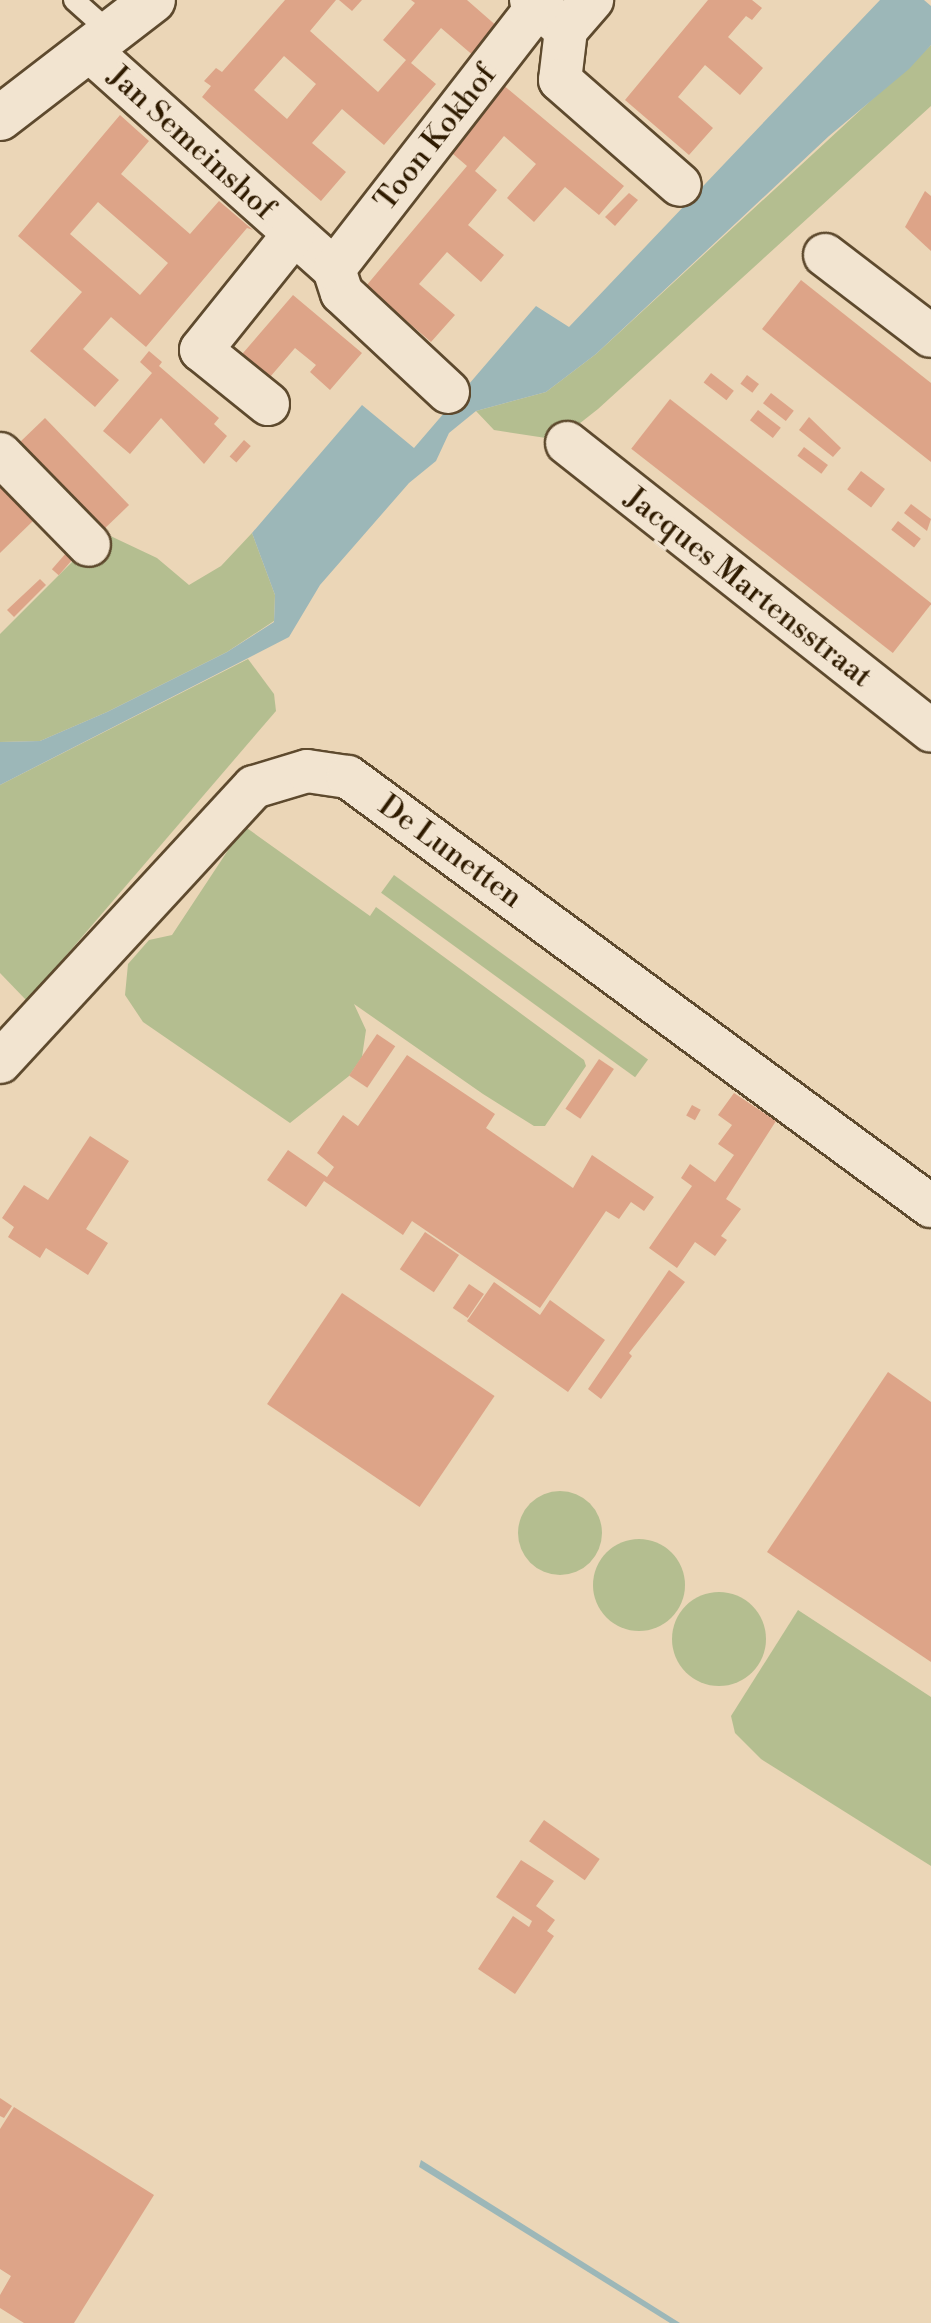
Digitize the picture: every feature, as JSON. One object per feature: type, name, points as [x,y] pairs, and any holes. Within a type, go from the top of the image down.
[{"type":"street","points":[[0,118],[153,0]]},
{"type":"street","name":"Toon Kokhof","points":[[557,9],[560,80],[680,185]]},
{"type":"street","name":"Toon Kokhof","points":[[334,269],[557,9]]},
{"type":"street","name":"Jan Semeinshof","points":[[101,42],[293,235],[334,269],[342,293],[448,392]]},
{"type":"street","name":"Jan Semeinshof","points":[[268,404],[201,350],[293,235]]},
{"type":"street","points":[[825,255],[931,336]]},
{"type":"street","name":"Jacques Martensstraat","points":[[567,443],[931,730]]},
{"type":"street","points":[[0,454],[89,545]]},
{"type":"street","name":"De Lunetten","points":[[0,1062],[254,787],[307,771],[348,777],[931,1206]]},
{"type":"lane","points":[[74,0],[101,42]]},
{"type":"green space","points":[[931,45],[931,106],[598,409],[570,431],[546,438],[494,430],[476,411],[546,392],[596,354]]},
{"type":"green space","points":[[102,532],[157,558],[189,585],[221,566],[252,533],[275,595],[274,621],[227,652],[107,712],[40,741],[0,742],[0,634]]},
{"type":"green space","points":[[248,659],[274,694],[276,711],[27,1001],[0,973],[0,785]]},
{"type":"green space","points":[[244,826],[370,916],[376,907],[584,1060],[586,1066],[545,1126],[534,1126],[483,1094],[354,1004],[366,1030],[362,1057],[349,1076],[290,1123],[143,1022],[125,995],[128,964],[149,940],[172,935]]},
{"type":"green space","points":[[394,875],[648,1060],[635,1077],[381,893]]},
{"type":"green space","points":[[560,1491],[576,1494],[590,1503],[599,1517],[602,1533],[599,1549],[590,1563],[576,1572],[560,1575],[544,1572],[530,1563],[521,1549],[518,1533],[521,1517],[530,1503],[544,1494]]},
{"type":"green space","points":[[639,1539],[657,1543],[671,1553],[681,1567],[685,1585],[681,1603],[671,1617],[657,1627],[639,1631],[621,1627],[607,1617],[597,1603],[593,1585],[597,1567],[607,1553],[621,1543]]},
{"type":"green space","points":[[719,1592],[737,1595],[752,1606],[763,1621],[766,1639],[763,1657],[752,1672],[737,1683],[719,1686],[701,1683],[686,1672],[675,1657],[672,1639],[675,1621],[686,1606],[701,1595]]},
{"type":"green space","points":[[798,1610],[931,1697],[931,1866],[761,1759],[735,1733],[731,1716]]},
{"type":"water","points":[[880,0],[924,0],[931,6],[931,45],[909,69],[829,136],[596,354],[546,392],[476,411],[449,433],[436,461],[409,483],[320,585],[289,637],[0,785],[0,742],[40,741],[107,712],[227,652],[274,622],[275,595],[252,533],[362,405],[414,448],[536,306],[569,327]]},
{"type":"water","points":[[421,2160],[680,2323],[670,2323],[419,2167]]},
{"type":"building","points":[[285,0],[336,0],[310,31],[378,92],[406,60],[383,40],[415,3],[411,0],[467,0],[499,28],[475,57],[441,28],[411,63],[436,84],[384,145],[342,109],[312,143],[346,172],[321,201],[202,97],[211,86],[204,81],[216,68],[222,72]],"holes":[[[284,56],[316,84],[287,119],[254,90]]]},
{"type":"building","points":[[339,0],[362,0],[352,11]]},
{"type":"building","points":[[708,0],[752,0],[762,8],[752,20],[746,16],[728,37],[763,68],[740,95],[705,65],[678,97],[713,128],[689,155],[625,100]]},
{"type":"building","points":[[502,84],[624,186],[599,215],[565,187],[534,222],[507,198],[536,164],[504,136],[475,171],[497,190],[468,225],[504,255],[481,282],[447,252],[419,284],[455,315],[431,342],[366,286],[467,166],[446,148]]},
{"type":"building","points":[[120,115],[149,141],[121,174],[190,234],[219,201],[253,230],[247,228],[146,347],[111,317],[83,349],[119,380],[95,407],[30,351],[82,292],[18,236]],"holes":[[[98,202],[168,263],[140,295],[70,234]]]},
{"type":"building","points":[[925,191],[931,196],[931,251],[905,227]]},
{"type":"building","points":[[629,193],[638,200],[615,226],[605,217]]},
{"type":"building","points":[[801,280],[931,383],[931,462],[762,329]]},
{"type":"building","points":[[293,295],[362,353],[330,390],[310,372],[316,365],[295,348],[264,384],[237,360]]},
{"type":"building","points":[[149,351],[162,362],[159,366],[219,418],[214,424],[227,436],[204,464],[161,418],[130,454],[103,431],[152,373],[140,362]]},
{"type":"building","points":[[711,373],[734,391],[726,400],[704,382]]},
{"type":"building","points":[[747,375],[759,384],[752,393],[740,384]]},
{"type":"building","points":[[771,393],[794,411],[786,421],[763,403]]},
{"type":"building","points":[[670,399],[931,603],[893,653],[631,449]]},
{"type":"building","points":[[758,410],[781,428],[773,438],[750,420]]},
{"type":"building","points":[[809,417],[841,448],[833,457],[799,430]]},
{"type":"building","points":[[45,418],[129,505],[104,529],[20,442]]},
{"type":"building","points":[[244,440],[251,446],[236,463],[230,457]]},
{"type":"building","points":[[804,447],[828,465],[821,474],[797,456]]},
{"type":"building","points":[[861,471],[885,489],[871,507],[847,489]]},
{"type":"building","points":[[0,484],[35,519],[0,553]]},
{"type":"building","points":[[911,504],[931,519],[927,531],[904,513]]},
{"type":"building","points":[[898,521],[921,539],[914,548],[891,530]]},
{"type":"building","points":[[67,552],[74,558],[59,575],[52,569]]},
{"type":"building","points":[[40,579],[46,585],[14,617],[7,610]]},
{"type":"building","points":[[377,1034],[395,1046],[367,1088],[349,1075]]},
{"type":"building","points":[[407,1055],[495,1114],[486,1128],[573,1188],[592,1155],[654,1197],[644,1211],[631,1202],[619,1219],[606,1211],[540,1308],[412,1221],[403,1235],[324,1181],[306,1207],[267,1180],[288,1150],[327,1177],[334,1167],[317,1153],[343,1115],[358,1126]]},
{"type":"building","points":[[599,1059],[614,1069],[580,1119],[565,1109]]},
{"type":"building","points":[[734,1093],[776,1121],[726,1199],[741,1209],[721,1236],[727,1240],[715,1256],[695,1242],[677,1268],[649,1248],[692,1186],[681,1178],[690,1164],[715,1182],[734,1155],[718,1144],[732,1125],[718,1115]]},
{"type":"building","points":[[692,1105],[701,1110],[695,1120],[686,1115]]},
{"type":"building","points":[[90,1136],[129,1161],[86,1229],[108,1243],[88,1275],[46,1248],[40,1258],[8,1237],[14,1227],[2,1218],[24,1185],[48,1200]]},
{"type":"building","points":[[425,1232],[459,1255],[434,1292],[400,1269]]},
{"type":"building","points":[[669,1270],[685,1282],[629,1353],[632,1356],[601,1399],[588,1389]]},
{"type":"building","points":[[494,1282],[540,1315],[550,1300],[605,1340],[568,1392],[467,1321]]},
{"type":"building","points":[[469,1284],[484,1294],[468,1318],[453,1308]]},
{"type":"building","points":[[342,1293],[495,1396],[420,1507],[267,1404]]},
{"type":"building","points":[[888,1372],[931,1402],[931,1662],[767,1552]]},
{"type":"building","points":[[544,1820],[600,1859],[585,1880],[529,1841]]},
{"type":"building","points":[[521,1860],[554,1881],[536,1906],[555,1920],[547,1931],[554,1936],[515,1994],[478,1969],[513,1916],[529,1927],[532,1921],[496,1897]]},
{"type":"building","points":[[0,2098],[12,2106],[4,2118],[0,2116]]},
{"type":"building","points":[[14,2107],[154,2195],[74,2323],[24,2323],[0,2308],[0,2295],[11,2276],[0,2269],[0,2129]]}]
